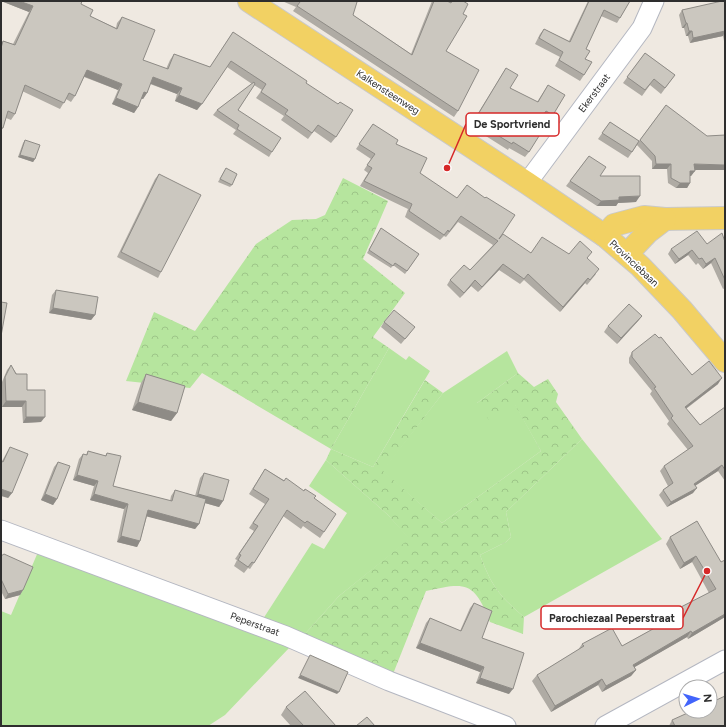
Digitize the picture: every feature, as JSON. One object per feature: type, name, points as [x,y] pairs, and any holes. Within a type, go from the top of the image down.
[{"type":"main road","name":"Kalkensteenweg","points":[[249,1],[527,183]]},
{"type":"main road","name":"Provinciebaan","points":[[527,183],[605,236],[627,254],[682,310],[725,361]]},
{"type":"main road","points":[[605,236],[614,224],[644,217],[665,219],[725,218]]},
{"type":"main road","points":[[627,254],[648,232],[665,219]]},
{"type":"street","name":"Ekerstraat","points":[[527,183],[642,28],[654,1]]},
{"type":"street","name":"Peperstraat","points":[[1,530],[286,636],[389,681],[506,726]]},
{"type":"street","points":[[605,726],[725,660]]},
{"type":"green space","points":[[343,178],[388,201],[363,259],[405,293],[373,337],[389,348],[331,449],[202,373],[190,388],[126,381],[154,312],[195,331],[256,244],[292,220],[316,219],[325,215]]},
{"type":"green space","points":[[389,348],[406,360],[409,356],[430,371],[373,467],[331,449]]},
{"type":"green space","points":[[507,351],[518,373],[477,403],[515,404],[541,451],[442,523],[382,471],[443,393]]},
{"type":"green space","points":[[518,373],[534,387],[548,379],[558,394],[556,402],[582,439],[506,512],[511,537],[506,542],[480,555],[488,575],[497,590],[508,603],[524,617],[523,634],[490,622],[479,599],[473,592],[460,586],[451,586],[426,591],[393,674],[304,635],[339,596],[409,539],[388,515],[326,460],[331,449],[373,467],[425,380],[443,393],[383,471],[442,523],[541,451],[515,405],[491,423],[477,403]]},
{"type":"green space","points":[[582,439],[662,539],[524,617],[508,603],[497,590],[488,575],[480,555],[506,542],[511,537],[506,512]]},
{"type":"green space","points":[[326,460],[388,515],[410,539],[339,596],[304,635],[263,619],[312,543],[324,549],[347,513],[309,486]]},
{"type":"green space","points":[[38,552],[290,647],[225,715],[208,726],[1,726],[1,611],[11,615]]},
{"type":"building","points":[[19,1],[82,1],[81,4],[93,10],[90,16],[117,29],[122,17],[155,30],[143,60],[168,69],[174,54],[210,67],[233,32],[307,81],[306,83],[338,104],[340,102],[353,110],[336,137],[318,125],[312,133],[285,114],[288,110],[261,92],[266,84],[231,61],[202,104],[179,95],[182,88],[153,77],[147,93],[144,92],[138,107],[116,98],[122,84],[87,70],[75,96],[69,93],[64,103],[25,85],[15,114],[8,111],[3,128],[1,128],[1,48],[3,41],[15,45],[33,6]]},
{"type":"building","points":[[298,1],[355,1],[357,2],[353,15],[412,55],[434,1],[447,1],[451,3],[452,1],[463,1],[468,4],[463,14],[467,16],[446,51],[479,70],[458,111],[297,6],[300,2]]},
{"type":"building","points":[[589,1],[630,1],[620,18],[604,10],[586,49],[590,51],[585,59],[592,62],[584,75],[559,60],[563,52],[539,38],[544,29],[570,42]]},
{"type":"building","points":[[725,1],[725,31],[693,38],[692,31],[689,31],[682,10]]},
{"type":"building","points":[[645,53],[675,75],[665,88],[654,79],[645,90],[627,77]]},
{"type":"building","points":[[506,68],[518,75],[510,88],[538,102],[548,85],[565,95],[553,115],[546,111],[532,132],[539,136],[529,152],[513,142],[512,144],[474,121]]},
{"type":"building","points":[[254,82],[255,84],[238,110],[281,138],[272,152],[237,129],[239,125],[217,110]]},
{"type":"building","points":[[666,105],[707,136],[725,135],[725,165],[694,164],[695,171],[690,171],[690,183],[680,183],[671,178],[671,164],[656,164],[655,156],[640,140]]},
{"type":"building","points":[[610,122],[639,141],[632,152],[602,133]]},
{"type":"building","points":[[373,124],[398,140],[396,144],[427,158],[420,173],[457,198],[467,185],[485,198],[486,197],[515,215],[499,239],[503,234],[531,253],[542,237],[569,254],[580,241],[592,252],[587,258],[599,269],[590,280],[588,278],[563,307],[528,274],[524,279],[503,264],[482,287],[475,280],[464,293],[450,280],[464,265],[470,270],[498,241],[461,216],[449,232],[448,230],[444,235],[409,211],[412,204],[364,181],[372,168],[367,165],[375,154],[359,144]]},
{"type":"building","points":[[25,140],[40,145],[35,159],[20,155]]},
{"type":"building","points":[[589,156],[606,167],[600,176],[640,176],[640,196],[619,197],[619,200],[601,201],[570,181]]},
{"type":"building","points":[[226,168],[237,174],[232,185],[220,179]]},
{"type":"building","points":[[159,174],[201,195],[161,272],[121,252]]},
{"type":"building","points":[[381,228],[419,254],[407,271],[395,263],[393,266],[369,250]]},
{"type":"building","points":[[697,231],[707,244],[722,233],[725,242],[725,280],[715,258],[706,264],[702,258],[699,259],[692,250],[679,259],[671,249]]},
{"type":"building","points":[[56,290],[98,297],[95,315],[53,308]]},
{"type":"building","points":[[1,302],[7,303],[1,336]]},
{"type":"building","points":[[629,304],[642,316],[621,338],[608,326]]},
{"type":"building","points":[[394,310],[415,327],[405,339],[384,322]]},
{"type":"building","points":[[655,334],[659,338],[661,337],[692,375],[709,361],[722,378],[685,407],[700,425],[725,407],[725,470],[722,465],[694,484],[697,488],[671,502],[663,490],[673,483],[664,466],[693,446],[671,418],[673,416],[654,388],[656,387],[632,357],[632,352]]},
{"type":"building","points":[[11,365],[16,374],[27,374],[27,390],[45,390],[45,417],[26,417],[26,401],[6,401],[5,377]]},
{"type":"building","points":[[146,374],[185,386],[177,413],[138,402]]},
{"type":"building","points":[[10,447],[28,454],[12,493],[1,489],[1,461],[3,462]]},
{"type":"building","points":[[88,451],[106,456],[107,453],[121,456],[113,486],[172,501],[175,490],[206,499],[199,524],[148,510],[140,541],[121,536],[128,504],[94,494],[98,481],[77,475],[83,454],[87,455]]},
{"type":"building","points":[[58,462],[70,466],[57,499],[45,494]]},
{"type":"building","points":[[265,469],[284,481],[286,478],[304,491],[305,489],[316,496],[314,498],[336,514],[324,532],[307,521],[305,523],[287,510],[254,563],[252,562],[248,567],[238,560],[241,555],[239,554],[258,526],[253,523],[269,499],[253,489]]},
{"type":"building","points":[[204,473],[229,480],[223,501],[198,494]]},
{"type":"building","points":[[697,521],[721,562],[725,560],[725,614],[692,633],[691,631],[633,665],[636,670],[606,686],[602,679],[555,706],[537,675],[584,646],[582,644],[612,628],[622,646],[682,613],[679,608],[716,589],[696,556],[684,563],[670,537]]},
{"type":"building","points":[[4,554],[33,567],[23,590],[8,594],[1,579],[1,556]]},
{"type":"building","points":[[474,603],[492,611],[482,638],[524,653],[513,689],[480,678],[484,667],[420,643],[430,618],[461,631]]},
{"type":"building","points":[[310,655],[348,672],[339,692],[300,675]]},
{"type":"building","points":[[305,691],[336,726],[304,726],[286,707]]},
{"type":"building","points":[[725,696],[725,726],[675,726],[672,720],[678,717],[678,719],[718,719],[718,699]]},
{"type":"building","points":[[367,717],[375,726],[356,726]]},
{"type":"place","name":"De Sportvriend","points":[[447,168]]},
{"type":"place","name":"Parochiezaal Peperstraat","points":[[707,571]]}]
